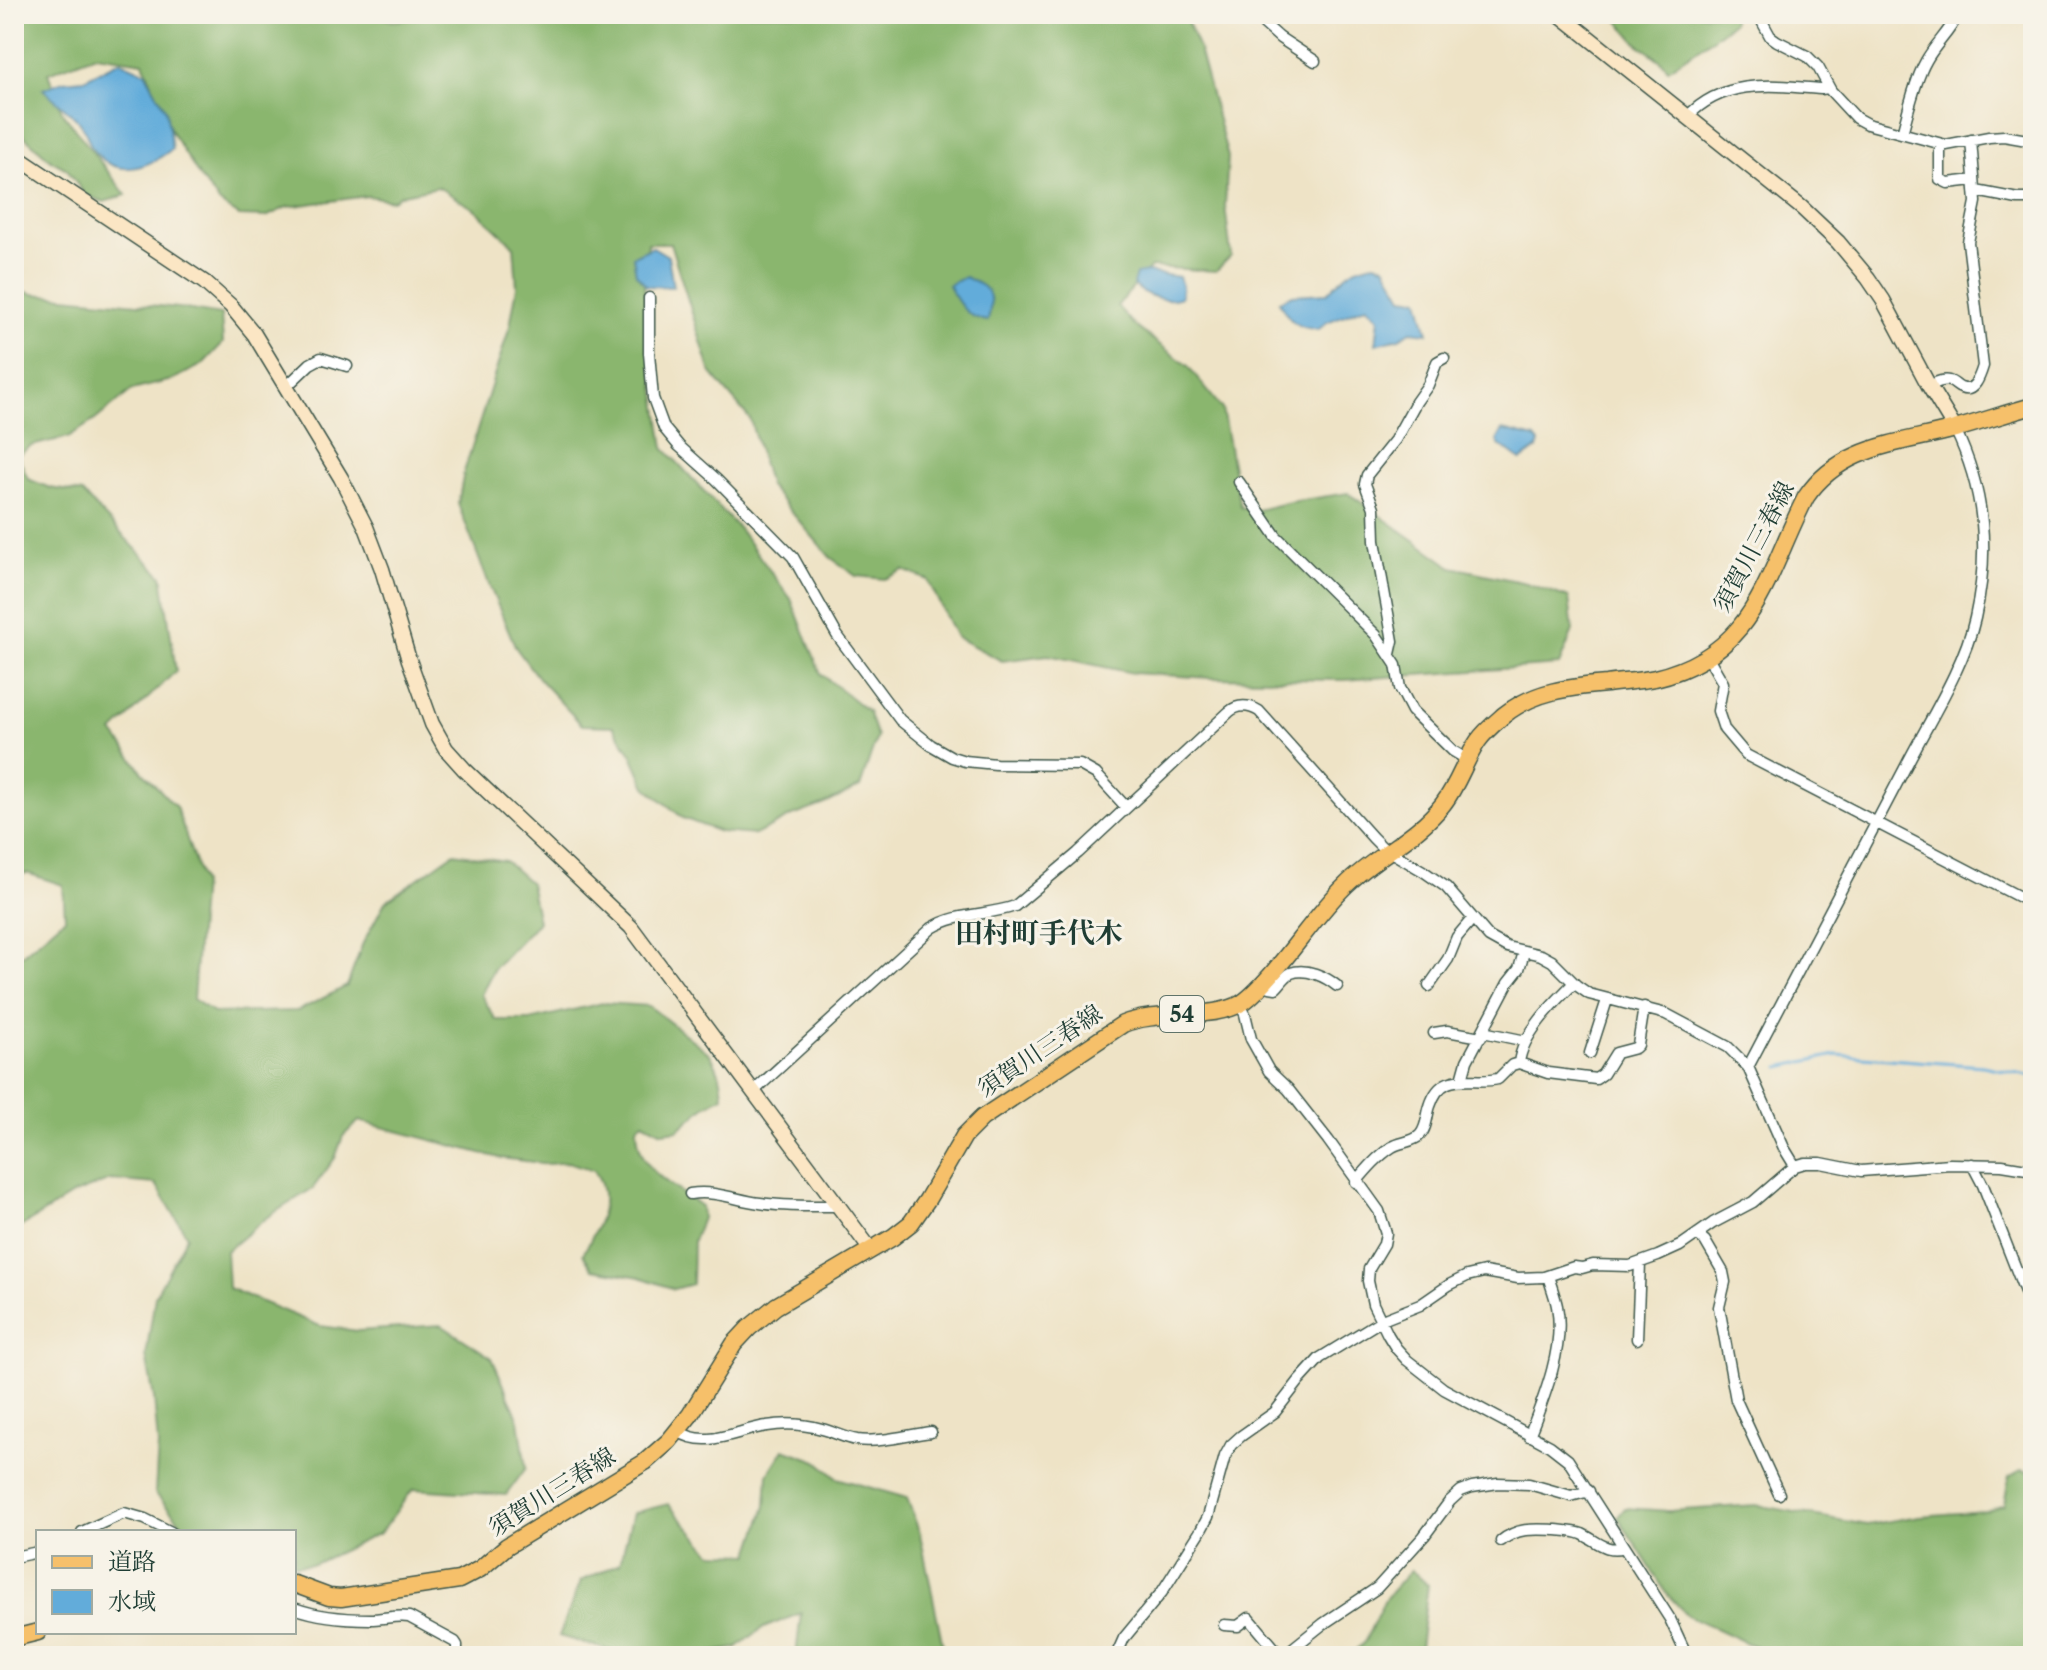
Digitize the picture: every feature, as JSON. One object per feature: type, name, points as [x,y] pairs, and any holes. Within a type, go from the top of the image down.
[{"type":"main road","name":"須賀川三春線","points":[[296,1585],[329,1597],[341,1598],[459,1580],[480,1569],[507,1546],[637,1468],[678,1431],[734,1344],[749,1328],[776,1306],[903,1231],[911,1223],[972,1126],[1123,1024],[1148,1017],[1219,1010],[1240,1004],[1268,979],[1347,883],[1430,820],[1446,801],[1480,738],[1516,706],[1543,693],[1651,679],[1708,657],[1736,634],[1750,614],[1806,497],[1835,466],[1860,453],[2033,406]]},
{"type":"main road","points":[[14,1638],[36,1632]]},
{"type":"street","points":[[1253,14],[1280,38],[1315,61]]},
{"type":"street","points":[[1559,14],[1802,208],[1859,266],[1883,300],[1955,429],[1967,453],[1982,510],[1983,553],[1975,618],[1969,639],[1877,823],[1748,1067]]},
{"type":"street","points":[[1758,14],[1770,36],[1807,56],[1818,67],[1829,88],[1859,120],[1875,128],[1946,145],[2004,136],[2033,141]]},
{"type":"street","points":[[1902,133],[1925,63],[1958,14]]},
{"type":"street","points":[[1687,117],[1700,103],[1748,86],[1829,88]]},
{"type":"street","points":[[1929,386],[1949,381],[1960,388],[1971,388],[1977,383],[1983,366],[1968,242],[1976,202],[1971,140]]},
{"type":"street","points":[[1940,144],[1940,179],[2018,199],[2033,199]]},
{"type":"street","points":[[14,155],[204,282],[231,306],[254,334],[341,478],[366,527],[432,724],[446,749],[631,927],[871,1250]]},
{"type":"street","points":[[649,298],[653,398],[664,428],[793,557],[837,635],[900,720],[931,745],[965,761],[1080,765],[1096,774],[1126,807]]},
{"type":"street","points":[[286,387],[321,358],[347,366]]},
{"type":"street","points":[[1390,654],[1393,641],[1375,541],[1374,508],[1365,484],[1367,475],[1395,440],[1428,385],[1437,362],[1444,358]]},
{"type":"street","points":[[1239,482],[1276,536],[1376,635],[1396,665],[1400,688],[1412,711],[1453,751],[1468,760]]},
{"type":"street","points":[[1708,657],[1723,683],[1718,711],[1724,729],[1746,755],[2033,904]]},
{"type":"street","points":[[754,1091],[932,928],[954,917],[1015,906],[1078,853],[1234,707],[1249,706],[1259,711],[1373,838],[1446,887],[1489,937],[1507,947],[1541,955],[1552,961],[1589,994],[1666,1014],[1728,1047],[1748,1067],[1795,1166]]},
{"type":"street","points":[[1429,986],[1448,959],[1457,937],[1473,918]]},
{"type":"street","points":[[1462,1079],[1467,1061],[1508,983],[1519,969],[1524,952]]},
{"type":"street","points":[[1268,979],[1270,987],[1276,988],[1288,975],[1314,973],[1337,986]]},
{"type":"street","points":[[1519,1063],[1526,1041],[1551,1007],[1574,983]]},
{"type":"street","points":[[1590,1053],[1607,1000]]},
{"type":"street","points":[[1240,1004],[1251,1039],[1269,1071],[1288,1089],[1379,1211],[1386,1233],[1384,1244],[1373,1260],[1368,1275],[1373,1304],[1396,1348],[1422,1373],[1452,1395],[1561,1453],[1568,1460],[1670,1619],[1687,1656]]},
{"type":"street","points":[[1356,1182],[1392,1147],[1419,1136],[1437,1090],[1450,1082],[1498,1079],[1512,1065],[1519,1063],[1548,1073],[1596,1079],[1603,1074],[1611,1057],[1638,1045],[1644,1007]]},
{"type":"street","points":[[1434,1033],[1447,1031],[1526,1041]]},
{"type":"street","points":[[1116,1656],[1124,1638],[1162,1592],[1200,1532],[1208,1517],[1231,1445],[1275,1412],[1320,1358],[1382,1320],[1420,1305],[1467,1276],[1484,1272],[1518,1278],[1548,1276],[1574,1267],[1620,1267],[1640,1263],[1680,1246],[1713,1223],[1753,1202],[1795,1166],[1818,1162],[1861,1171],[1972,1164],[2033,1170]]},
{"type":"street","points":[[1972,1164],[2033,1312]]},
{"type":"street","points":[[690,1194],[705,1193],[780,1205],[837,1206]]},
{"type":"street","points":[[1697,1234],[1705,1241],[1723,1272],[1725,1282],[1719,1307],[1736,1400],[1779,1494]]},
{"type":"street","points":[[1637,1339],[1640,1263]]},
{"type":"street","points":[[1529,1436],[1550,1380],[1557,1345],[1557,1307],[1548,1276]]},
{"type":"street","points":[[678,1431],[688,1437],[713,1439],[766,1426],[794,1424],[856,1440],[931,1432]]},
{"type":"street","points":[[1224,1625],[1238,1626],[1249,1618],[1282,1656],[1377,1588],[1461,1491],[1498,1483],[1529,1484],[1571,1496],[1589,1491]]},
{"type":"street","points":[[86,1530],[124,1513],[167,1530]]},
{"type":"street","points":[[1501,1541],[1518,1531],[1534,1528],[1572,1531],[1605,1548],[1616,1550],[1624,1547]]},
{"type":"street","points":[[14,1557],[36,1552]]},
{"type":"street","points":[[296,1609],[321,1617],[409,1617],[455,1642],[457,1656]]},
{"type":"green space","points":[[14,14],[373,14],[393,21],[450,14],[1184,14],[1199,49],[1228,157],[1225,205],[1231,256],[1216,271],[1151,267],[1117,306],[1135,326],[1188,366],[1222,409],[1240,507],[1253,511],[1348,493],[1452,567],[1526,583],[1569,598],[1573,631],[1559,665],[1344,680],[1211,678],[1133,673],[1048,655],[1002,661],[956,637],[928,580],[903,570],[885,579],[856,576],[830,557],[769,486],[750,419],[711,373],[670,243],[648,243],[644,284],[648,338],[664,448],[739,529],[791,599],[821,674],[868,711],[877,737],[860,787],[755,835],[720,832],[683,818],[646,787],[632,755],[613,726],[582,725],[539,679],[516,648],[458,504],[464,472],[510,326],[517,287],[514,246],[476,210],[438,187],[403,194],[392,200],[367,196],[287,207],[266,217],[239,216],[220,203],[172,133],[143,62],[96,55],[48,73],[62,112],[126,195],[104,202],[85,195],[67,169],[52,161],[14,127]]},
{"type":"green space","points":[[1613,14],[1732,14],[1733,22],[1668,69],[1638,44]]},
{"type":"green space","points":[[14,288],[33,294],[221,315],[223,343],[202,365],[172,380],[132,390],[68,437],[31,446],[18,455],[28,479],[50,488],[82,493],[162,576],[176,671],[113,732],[142,771],[176,807],[202,883],[193,999],[214,1013],[298,1011],[347,986],[363,943],[385,902],[454,853],[505,861],[530,883],[538,922],[494,968],[481,995],[496,1020],[530,1020],[603,1003],[649,1006],[710,1054],[716,1064],[723,1096],[704,1107],[678,1130],[662,1132],[643,1122],[637,1127],[642,1155],[649,1165],[701,1206],[702,1218],[693,1241],[692,1284],[674,1289],[640,1277],[593,1269],[583,1254],[602,1213],[603,1192],[594,1170],[568,1162],[549,1164],[500,1158],[359,1121],[343,1136],[335,1158],[313,1188],[266,1218],[226,1251],[228,1288],[320,1326],[358,1331],[441,1325],[492,1358],[519,1420],[526,1468],[506,1495],[413,1489],[380,1533],[314,1564],[296,1565],[296,1530],[187,1530],[155,1493],[158,1445],[146,1356],[155,1296],[187,1236],[156,1184],[110,1180],[74,1194],[14,1231],[14,957],[23,954],[65,918],[63,885],[27,873],[14,876]]},
{"type":"green space","points":[[784,1449],[817,1461],[837,1478],[907,1498],[920,1534],[945,1656],[796,1656],[801,1613],[761,1629],[736,1648],[693,1656],[629,1656],[559,1636],[581,1581],[620,1563],[633,1513],[668,1504],[712,1553],[750,1554],[766,1506],[768,1474]]},
{"type":"green space","points":[[2021,1470],[2033,1473],[2033,1656],[1783,1656],[1687,1615],[1667,1594],[1618,1517],[1625,1508],[1669,1511],[1756,1505],[1867,1525],[1919,1516],[1987,1511],[2004,1505],[2009,1477]]},
{"type":"green space","points":[[1411,1570],[1428,1585],[1419,1656],[1351,1656],[1365,1641],[1385,1599]]},
{"type":"water","points":[[120,61],[145,72],[166,110],[172,149],[151,162],[130,168],[109,164],[100,157],[80,123],[43,89],[63,81],[84,79]]},
{"type":"water","points":[[653,247],[668,256],[673,287],[647,286],[636,274],[633,256]]},
{"type":"water","points":[[1375,263],[1385,266],[1403,297],[1419,299],[1428,333],[1411,331],[1376,344],[1379,318],[1367,306],[1327,322],[1318,330],[1294,322],[1279,301],[1292,295],[1327,293],[1353,270]]},
{"type":"water","points":[[1147,272],[1179,277],[1181,297],[1162,299],[1149,295],[1133,284],[1136,274]]},
{"type":"water","points":[[965,277],[988,293],[991,304],[988,321],[969,313],[948,285]]},
{"type":"water","points":[[1503,430],[1535,438],[1539,443],[1537,449],[1521,460],[1499,445],[1497,441]]},
{"type":"waterway","points":[[1780,1067],[1836,1055],[1983,1066],[2033,1076]]},
{"type":"district","name":"田村町手代木","points":[[1039,933]]}]
